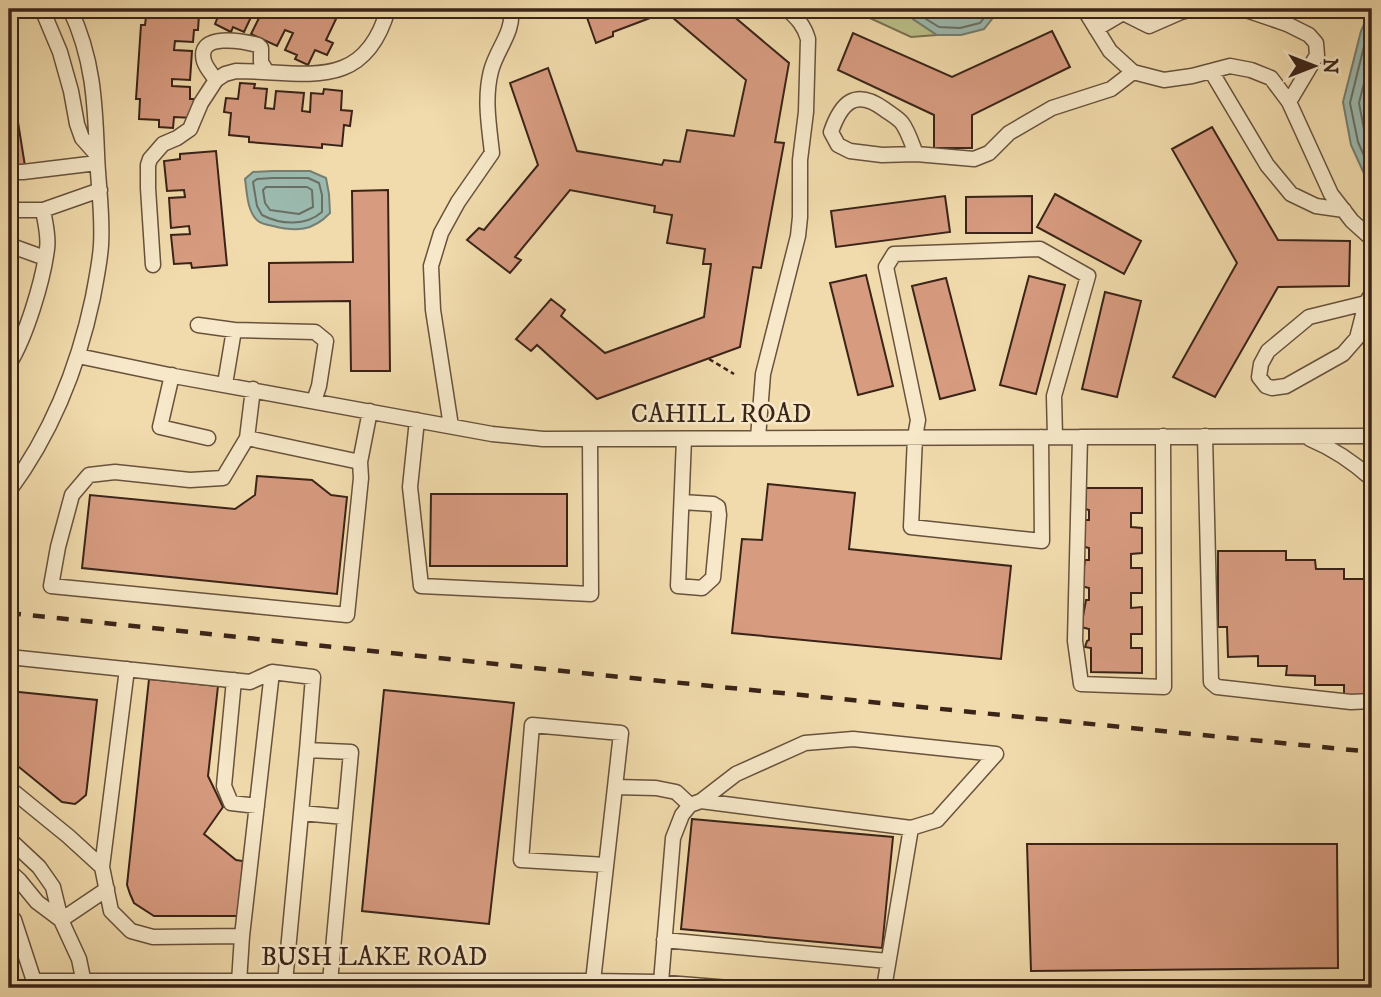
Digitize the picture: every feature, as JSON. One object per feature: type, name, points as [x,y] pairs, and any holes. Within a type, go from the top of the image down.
[{"type":"street","points":[[43,9],[60,52],[82,138],[97,159]]},
{"type":"street","points":[[9,491],[47,432],[68,385],[87,324],[101,245],[94,90],[87,54],[70,9]]},
{"type":"street","points":[[153,265],[148,165],[154,152],[163,144],[190,129],[201,103],[216,80],[236,71],[312,74],[338,69],[361,59],[371,48],[388,9]]},
{"type":"street","points":[[420,9],[452,9]]},
{"type":"street","points":[[451,426],[433,310],[431,266],[441,233],[458,202],[492,153],[486,101],[497,53],[511,27],[510,9]]},
{"type":"street","points":[[758,438],[763,374],[798,236],[800,217],[800,160],[806,112],[808,39],[801,22],[787,9]]},
{"type":"street","points":[[1084,9],[1110,51],[1133,72],[1164,80],[1230,66],[1251,69],[1271,78],[1289,102],[1331,194],[1372,239]]},
{"type":"street","points":[[1096,29],[1123,13],[1149,26],[1193,9]]},
{"type":"street","points":[[1243,9],[1287,24],[1310,35],[1316,43],[1317,55],[1289,102]]},
{"type":"street","points":[[216,80],[205,63],[203,53],[208,44],[214,41],[258,45],[261,48],[261,62],[267,72]]},
{"type":"street","points":[[1211,71],[1267,165],[1291,194],[1316,205],[1343,210]]},
{"type":"street","points":[[916,154],[902,122],[874,102],[857,99],[845,104],[831,132],[838,145],[850,151],[974,159],[989,153],[1009,134],[1052,108],[1111,89],[1133,72]]},
{"type":"street","points":[[9,172],[97,159]]},
{"type":"street","points":[[9,211],[43,210],[100,190]]},
{"type":"street","points":[[9,364],[16,354],[37,293],[48,246],[43,210]]},
{"type":"street","points":[[9,245],[45,258]]},
{"type":"street","points":[[1041,249],[1088,275],[1054,396],[1048,437],[1042,541],[911,527],[915,438],[918,420],[914,395],[886,267],[894,254],[1041,249]]},
{"type":"street","points":[[1369,298],[1357,338],[1343,354],[1286,386],[1266,386],[1259,377],[1261,364],[1268,351],[1310,317],[1369,298]]},
{"type":"street","points":[[198,325],[234,330],[315,332],[326,341],[314,401]]},
{"type":"street","points":[[225,384],[234,330]]},
{"type":"street","name":"CAHILL ROAD","points":[[78,356],[492,434],[543,439],[1372,436]]},
{"type":"street","points":[[172,375],[160,427],[208,438]]},
{"type":"street","points":[[253,389],[247,438],[223,478],[190,480],[115,472],[89,475],[72,495],[51,586],[347,615],[360,462],[370,411]]},
{"type":"street","points":[[417,420],[410,487],[421,586],[591,594],[590,439]]},
{"type":"street","points":[[1080,437],[1075,641],[1081,684],[1164,687],[1163,436]]},
{"type":"street","points":[[1205,436],[1211,682],[1217,687],[1351,702],[1372,701]]},
{"type":"street","points":[[1302,436],[1349,459],[1372,479]]},
{"type":"street","points":[[247,438],[360,462]]},
{"type":"street","points":[[682,502],[713,504],[718,508],[713,578],[702,588],[678,586],[684,439]]},
{"type":"street","points":[[9,657],[250,682],[271,672],[313,677],[285,982]]},
{"type":"street","points":[[127,669],[102,867],[111,911],[131,932],[153,937],[242,936]]},
{"type":"street","points":[[239,982],[271,672]]},
{"type":"street","points":[[234,680],[224,786],[231,803],[257,806]]},
{"type":"street","points":[[600,984],[606,865],[621,733],[532,725],[521,860],[606,865]]},
{"type":"street","points":[[615,787],[656,788],[677,792],[695,803],[911,828],[937,821],[996,754],[853,739],[805,743],[736,774],[695,803],[682,816],[673,838],[664,940],[655,984]]},
{"type":"street","points":[[307,750],[351,752],[330,982]]},
{"type":"street","points":[[9,788],[102,867]]},
{"type":"street","points":[[301,813],[345,817]]},
{"type":"street","points":[[884,988],[911,828]]},
{"type":"street","points":[[9,839],[39,867],[53,887],[61,920],[79,959],[85,985]]},
{"type":"street","points":[[9,871],[37,902],[61,920]]},
{"type":"street","points":[[61,920],[107,889]]},
{"type":"street","points":[[9,914],[14,920],[34,985]]},
{"type":"street","points":[[664,940],[888,961]]},
{"type":"street","name":"BUSH LAKE ROAD","points":[[34,985],[239,982],[312,985],[330,982],[394,985],[655,984],[727,988]]},
{"type":"path","points":[[709,359],[734,374]]},
{"type":"green space","points":[[830,9],[913,9],[913,19],[937,35],[911,37],[859,13],[837,16]]},
{"type":"water","points":[[913,9],[1000,9],[984,29],[961,35],[937,35],[913,19]]},
{"type":"water","points":[[1371,9],[1372,184],[1367,180],[1351,145],[1343,102],[1361,31]]},
{"type":"water","points":[[310,171],[326,178],[330,213],[304,229],[281,228],[258,221],[250,207],[245,179],[253,172]]},
{"type":"building","points":[[147,9],[183,9],[183,14],[199,15],[198,30],[194,30],[193,42],[175,41],[174,50],[192,51],[190,80],[172,79],[172,86],[190,87],[190,99],[194,99],[193,118],[174,117],[173,128],[159,127],[159,120],[139,119],[140,99],[136,99],[141,25],[145,25]]},
{"type":"building","points":[[221,9],[319,9],[318,11],[336,19],[326,40],[333,43],[327,55],[315,50],[308,65],[295,59],[297,55],[285,50],[293,33],[285,30],[277,46],[251,34],[259,18],[252,15],[244,32],[233,27],[231,32],[215,24]]},
{"type":"building","points":[[584,9],[725,9],[789,63],[775,142],[784,143],[761,268],[753,267],[740,347],[597,399],[537,345],[531,351],[516,339],[551,299],[565,310],[561,316],[605,353],[704,317],[711,264],[703,264],[705,249],[667,243],[672,215],[654,212],[655,206],[570,190],[515,257],[521,260],[510,273],[467,240],[479,228],[484,230],[538,165],[510,83],[548,68],[577,151],[662,165],[664,160],[680,162],[687,130],[734,136],[746,80],[666,12],[613,32],[613,36],[596,43]]},
{"type":"building","points":[[1052,31],[1070,67],[972,115],[972,148],[934,148],[934,115],[838,70],[853,33],[952,77]]},
{"type":"building","points":[[240,83],[255,84],[254,88],[267,89],[265,108],[274,109],[276,91],[304,93],[302,111],[310,112],[311,93],[323,94],[324,89],[342,91],[341,110],[352,111],[350,126],[344,125],[342,146],[322,144],[322,148],[249,142],[249,137],[229,135],[231,113],[224,112],[226,98],[238,99]]},
{"type":"building","points":[[9,88],[17,116],[25,166],[9,166]]},
{"type":"building","points":[[1212,127],[1278,240],[1350,241],[1349,286],[1278,287],[1215,397],[1173,377],[1237,263],[1172,149]]},
{"type":"building","points":[[216,151],[227,265],[192,268],[191,263],[174,264],[171,235],[190,234],[189,226],[171,228],[169,198],[185,197],[184,190],[167,191],[164,161],[180,159],[180,154]]},
{"type":"building","points":[[388,190],[390,371],[351,371],[350,301],[269,302],[269,263],[353,262],[352,191]]},
{"type":"building","points":[[1055,194],[1141,241],[1124,274],[1037,227]]},
{"type":"building","points":[[945,196],[950,232],[836,247],[831,211]]},
{"type":"building","points":[[1032,196],[1032,233],[966,233],[966,197]]},
{"type":"building","points":[[866,275],[893,386],[858,395],[830,283]]},
{"type":"building","points":[[1029,276],[1065,285],[1036,394],[1000,385]]},
{"type":"building","points":[[946,278],[975,390],[940,399],[912,286]]},
{"type":"building","points":[[9,290],[15,294],[18,303],[16,313],[9,320]]},
{"type":"building","points":[[1105,292],[1141,301],[1117,397],[1082,389]]},
{"type":"building","points":[[257,476],[312,480],[331,495],[347,497],[337,594],[82,568],[90,495],[235,509],[255,495]]},
{"type":"building","points":[[768,484],[855,493],[849,549],[1011,566],[1001,659],[732,633],[742,539],[762,540]]},
{"type":"building","points":[[1081,488],[1142,488],[1142,513],[1131,513],[1131,527],[1142,528],[1142,553],[1131,554],[1131,568],[1142,568],[1142,593],[1131,593],[1131,608],[1142,607],[1142,634],[1131,634],[1131,648],[1142,648],[1142,673],[1091,672],[1091,648],[1085,647],[1089,640],[1089,629],[1081,627],[1086,600],[1089,600],[1089,588],[1081,586],[1085,560],[1089,560],[1089,548],[1081,546],[1085,520],[1089,520],[1089,510],[1081,508]]},
{"type":"building","points":[[431,494],[567,494],[567,566],[430,566]]},
{"type":"building","points":[[1218,551],[1286,551],[1286,560],[1315,560],[1316,569],[1344,569],[1344,579],[1372,579],[1372,695],[1344,695],[1344,685],[1315,685],[1315,676],[1286,675],[1287,666],[1258,666],[1258,656],[1228,657],[1227,627],[1218,627]]},
{"type":"building","points":[[149,679],[218,686],[208,776],[223,807],[204,834],[236,860],[243,861],[239,916],[154,916],[134,903],[130,894],[127,885]]},
{"type":"building","points":[[384,690],[514,703],[489,924],[362,911]]},
{"type":"building","points":[[9,691],[97,700],[86,795],[75,804],[62,802],[19,767],[9,763]]},
{"type":"building","points":[[692,819],[893,837],[882,948],[681,929]]},
{"type":"building","points":[[1027,844],[1337,844],[1338,968],[1031,971]]},
{"type":"railway","points":[[9,613],[1372,752]]}]
